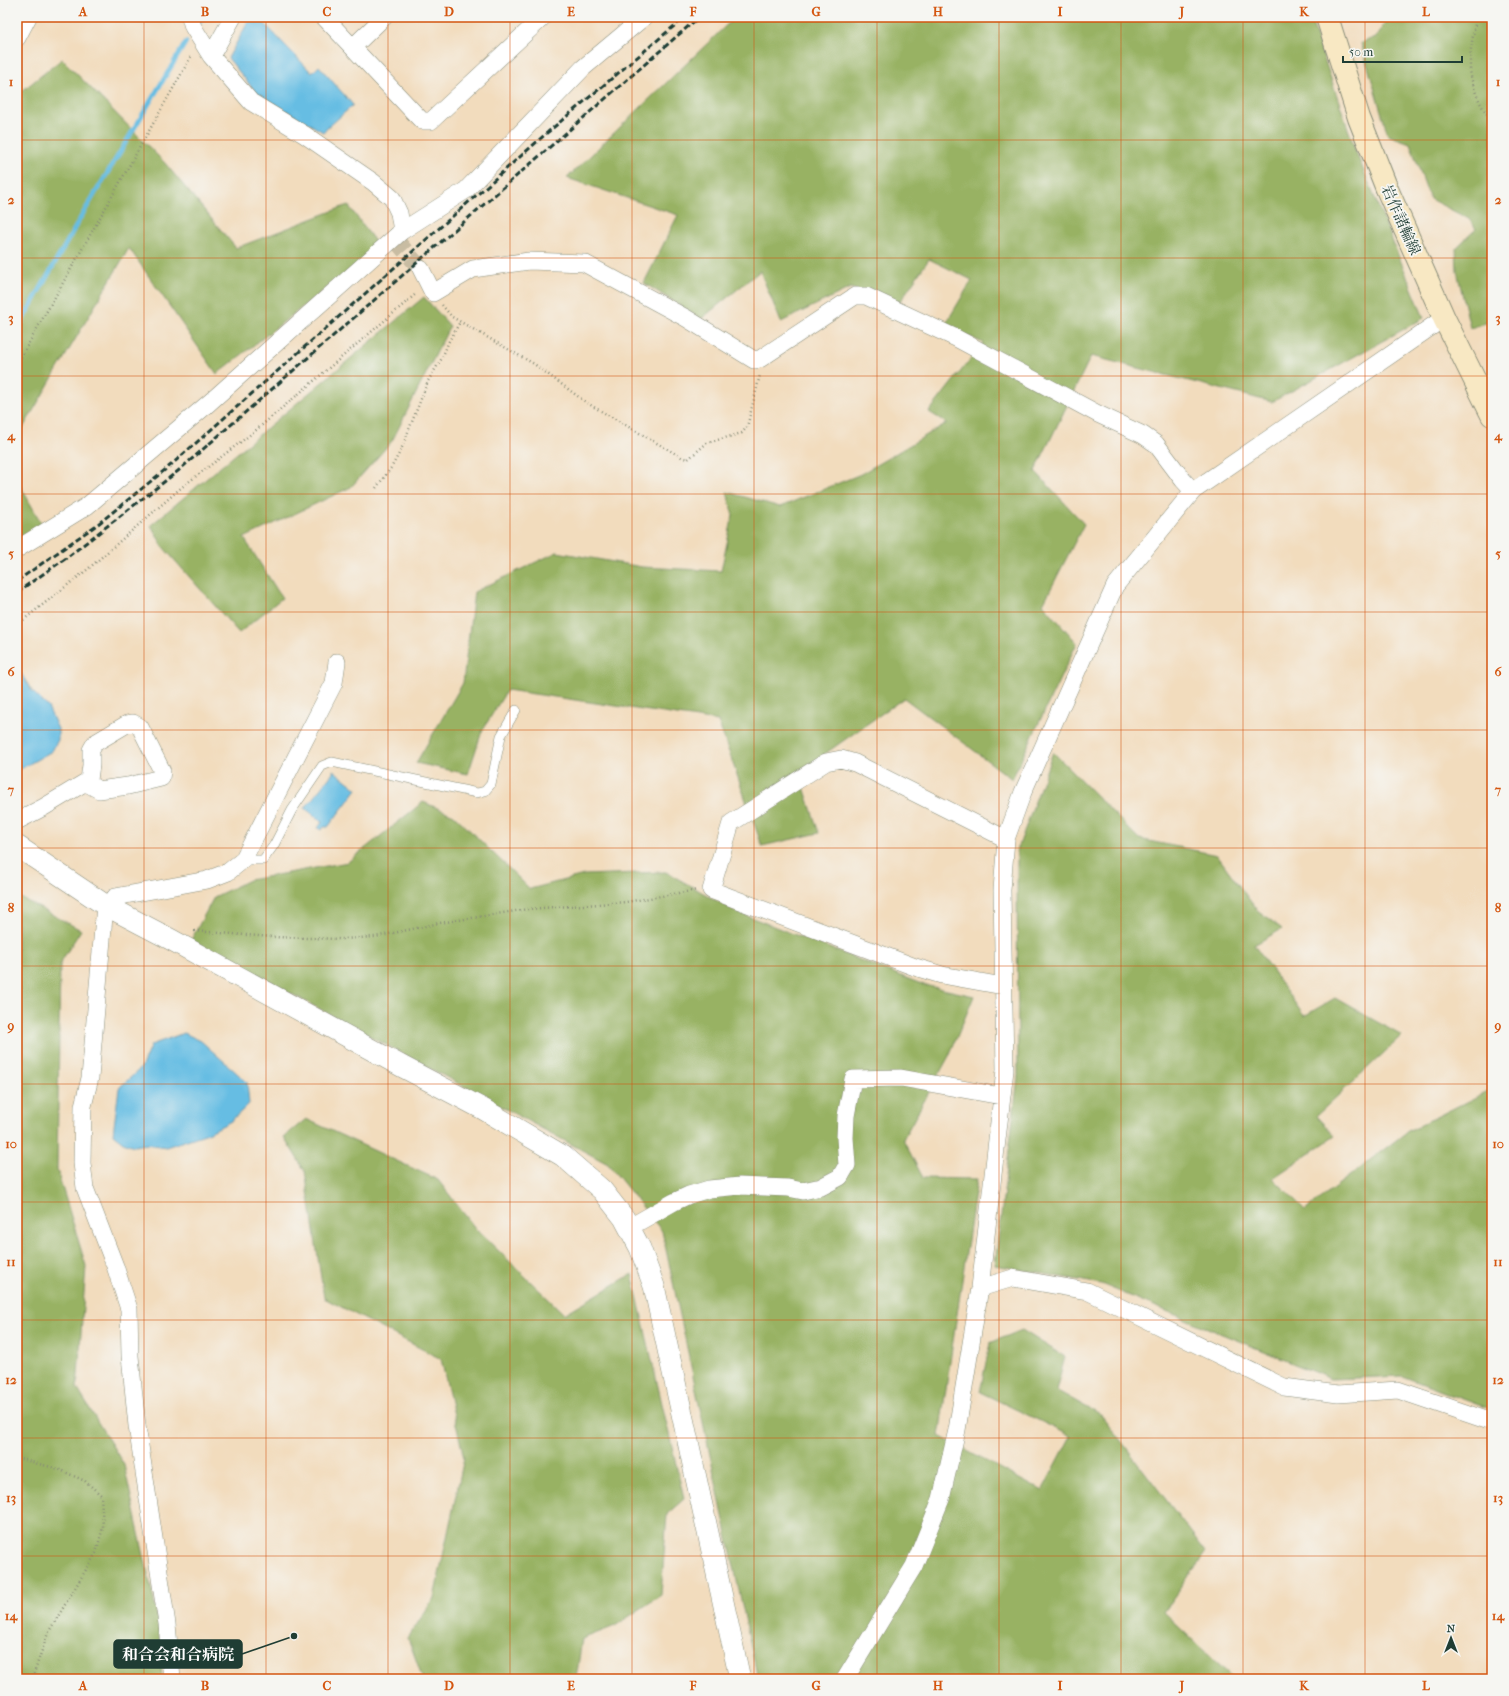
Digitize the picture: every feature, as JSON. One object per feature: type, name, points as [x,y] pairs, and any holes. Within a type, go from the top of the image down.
[{"type":"main road","name":"岩作諸輪線","points":[[1327,17],[1362,126],[1387,189],[1444,318],[1492,415]]},
{"type":"street","points":[[17,38],[28,17]]},
{"type":"street","points":[[190,17],[193,28],[211,56],[251,102],[305,134],[373,182],[392,198],[399,213],[402,231]]},
{"type":"street","points":[[211,56],[233,17]]},
{"type":"street","points":[[324,17],[422,121],[431,121],[542,17]]},
{"type":"street","points":[[352,47],[384,17]]},
{"type":"street","points":[[17,549],[87,506],[209,403],[402,231],[466,190],[583,68],[644,17]]},
{"type":"street","points":[[427,282],[473,269],[529,260],[584,263],[686,318],[754,360],[760,359],[855,296],[866,296],[956,338],[1098,414],[1143,435],[1156,444],[1192,491]]},
{"type":"street","points":[[845,1679],[914,1566],[941,1499],[957,1430],[980,1288],[1005,1070],[1002,890],[1006,839],[1023,792],[1115,586],[1192,491],[1444,318]]},
{"type":"street","points":[[172,1679],[167,1624],[137,1426],[130,1356],[129,1309],[115,1266],[84,1188],[82,1163],[83,1106],[90,1078],[107,906],[115,897],[207,880],[228,872],[243,860],[334,683],[337,662]]},
{"type":"street","points":[[133,722],[140,727],[162,771],[162,778],[128,786],[99,790],[90,785],[89,780],[91,750],[95,743],[127,724],[133,722]]},
{"type":"street","points":[[1003,986],[942,975],[915,967],[711,890],[732,823],[826,762],[841,758],[855,763],[1006,839]]},
{"type":"street","points":[[17,821],[44,808],[89,780]]},
{"type":"street","points":[[17,846],[107,906],[483,1109],[563,1156],[602,1190],[630,1227],[640,1248],[654,1286],[740,1679]]},
{"type":"street","points":[[630,1227],[674,1202],[689,1195],[709,1189],[740,1186],[788,1188],[803,1191],[820,1187],[840,1177],[847,1165],[845,1138],[846,1116],[852,1080],[901,1078],[1001,1096]]},
{"type":"street","points":[[980,1288],[1013,1278],[1087,1291],[1284,1387],[1338,1394],[1398,1390],[1492,1422]]},
{"type":"lane","points":[[243,860],[263,860],[274,845],[292,810],[322,766],[332,762],[477,793],[485,791],[491,784],[501,736],[516,710]]},
{"type":"path","points":[[1476,17],[1470,64],[1475,91],[1486,114],[1492,120]]},
{"type":"path","points":[[17,364],[191,58],[202,42]]},
{"type":"path","points":[[17,625],[88,569],[182,487],[255,431],[427,282],[452,317],[534,364],[587,403],[683,458],[688,459],[708,443],[742,433],[748,427],[761,372],[760,359]]},
{"type":"path","points":[[376,488],[391,468],[401,450],[428,381],[442,358],[449,341],[460,322]]},
{"type":"path","points":[[193,931],[249,936],[342,939],[375,937],[440,923],[528,909],[626,902],[692,890],[711,890]]},
{"type":"path","points":[[17,1458],[58,1469],[85,1481],[101,1495],[103,1527],[96,1553],[48,1633],[32,1679]]},
{"type":"green space","points":[[735,17],[1310,17],[1356,152],[1424,318],[1272,402],[1091,356],[1035,471],[1084,524],[1043,604],[1077,643],[1012,779],[904,698],[799,772],[819,833],[762,846],[718,721],[507,690],[482,731],[468,774],[416,763],[463,683],[474,592],[557,552],[642,567],[721,571],[733,515],[727,492],[780,507],[861,474],[947,423],[929,412],[983,343],[945,325],[972,280],[929,259],[899,303],[850,288],[781,322],[760,271],[701,319],[644,283],[678,215],[567,178]]},
{"type":"green space","points":[[1387,17],[1492,17],[1492,321],[1470,328],[1457,271],[1456,248],[1476,229],[1469,219],[1430,199],[1410,143],[1388,135],[1361,43],[1376,37],[1387,20]]},
{"type":"green space","points":[[62,59],[164,162],[236,248],[348,205],[379,247],[217,374],[129,248],[17,438],[17,95]]},
{"type":"green space","points":[[424,297],[450,326],[392,441],[351,487],[244,538],[282,598],[239,633],[163,547],[151,525]]},
{"type":"green space","points":[[17,480],[44,528],[17,544]]},
{"type":"green space","points":[[1053,752],[1139,839],[1217,855],[1256,909],[1282,929],[1254,945],[1304,1016],[1335,998],[1402,1036],[1316,1116],[1335,1136],[1273,1178],[1305,1210],[1408,1131],[1492,1089],[1492,1410],[1402,1376],[1331,1379],[1101,1284],[995,1265],[1018,1077],[1017,851]]},
{"type":"green space","points":[[423,802],[454,815],[530,889],[584,875],[666,872],[737,912],[924,985],[974,996],[949,1056],[903,1139],[923,1178],[977,1179],[939,1436],[1042,1491],[1071,1436],[980,1392],[990,1343],[1022,1330],[1065,1357],[1056,1390],[1102,1416],[1206,1552],[1163,1612],[1234,1679],[758,1679],[662,1231],[608,1164],[191,940],[214,897],[249,880],[348,862]]},
{"type":"green space","points":[[17,896],[81,930],[60,963],[57,1170],[86,1266],[77,1388],[124,1465],[159,1624],[162,1679],[17,1679]]},
{"type":"green space","points":[[306,1119],[438,1180],[475,1228],[564,1314],[632,1274],[684,1499],[667,1514],[661,1595],[615,1626],[582,1639],[576,1679],[423,1679],[408,1638],[434,1598],[464,1458],[441,1359],[324,1298],[305,1171],[284,1137]]},
{"type":"water","points":[[251,17],[258,17],[312,73],[319,66],[353,105],[323,132],[263,97],[254,90],[228,58]]},
{"type":"water","points":[[17,667],[32,691],[48,707],[58,729],[58,740],[52,751],[17,771]]},
{"type":"water","points":[[333,770],[357,789],[328,827],[324,827],[321,830],[318,828],[322,822],[305,808],[333,773]]},
{"type":"water","points":[[184,1033],[201,1041],[247,1082],[249,1104],[231,1121],[208,1133],[166,1147],[147,1144],[134,1146],[123,1142],[113,1134],[119,1088],[141,1068],[151,1045]]},
{"type":"waterway","points":[[198,24],[203,17]]},
{"type":"waterway","points":[[17,330],[81,217],[186,42]]},
{"type":"tunnel","points":[[394,238],[421,269]]},
{"type":"railway","points":[[17,581],[98,524],[171,465],[548,132],[685,17]]},
{"type":"railway","points":[[17,592],[65,559],[178,471],[699,17]]},
{"type":"place","name":"和合会和合病院","points":[[294,1636]]}]
